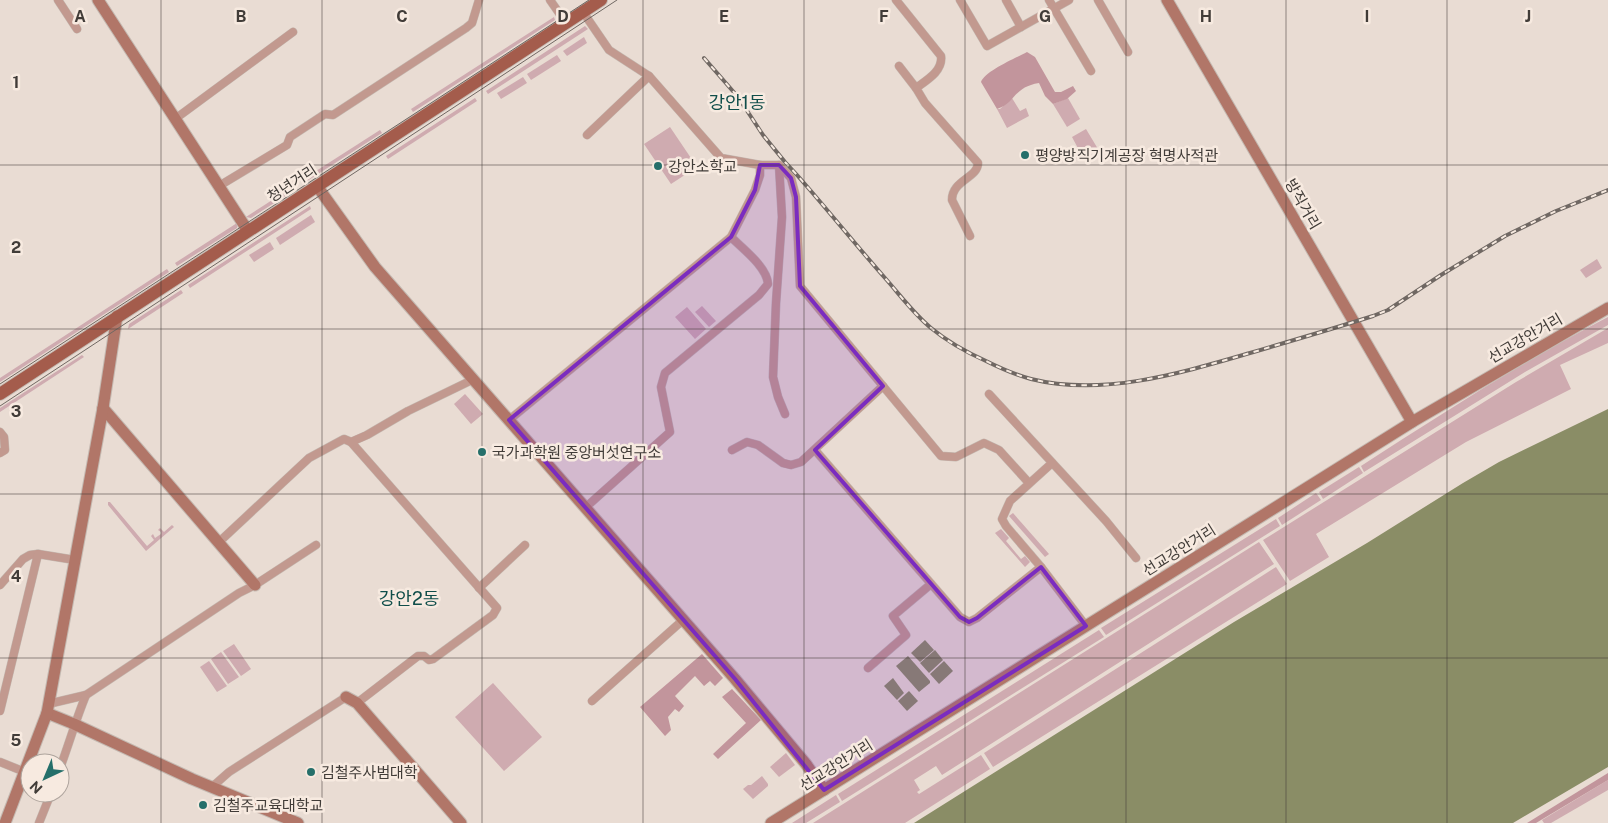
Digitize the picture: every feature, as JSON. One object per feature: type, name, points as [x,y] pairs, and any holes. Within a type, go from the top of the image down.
[{"type":"main road","name":"청년거리","points":[[0,394],[601,0]]},
{"type":"street","points":[[58,0],[77,29]]},
{"type":"street","points":[[98,0],[248,231]]},
{"type":"street","points":[[219,186],[288,145],[290,137],[325,114],[333,116],[466,28],[472,23],[479,0]]},
{"type":"street","points":[[550,0],[566,23]]},
{"type":"street","points":[[896,0],[941,56],[942,62],[938,69],[916,88]]},
{"type":"street","points":[[960,0],[987,46],[1069,0]]},
{"type":"street","points":[[1006,0],[1021,27]]},
{"type":"street","points":[[1049,0],[1091,71]]},
{"type":"street","points":[[1098,0],[1128,52]]},
{"type":"street","name":"방직거리","points":[[1167,0],[1412,422]]},
{"type":"street","points":[[583,12],[609,50],[649,76],[720,158],[760,165],[779,165],[791,178],[796,197],[800,286],[941,456],[956,457],[984,443],[998,450],[1029,483]]},
{"type":"street","points":[[175,119],[292,32]]},
{"type":"street","points":[[899,66],[925,103],[978,163],[976,170],[959,184],[952,194],[952,200],[970,236]]},
{"type":"street","points":[[587,135],[649,76]]},
{"type":"street","points":[[509,420],[731,237],[755,190],[760,175],[760,165]]},
{"type":"street","points":[[779,165],[782,217],[773,377],[785,414]]},
{"type":"street","points":[[317,186],[375,267],[735,679],[800,757],[824,790]]},
{"type":"street","points":[[586,507],[670,432],[661,386],[664,373],[759,295],[768,284],[763,270],[731,237]]},
{"type":"street","name":"선교강안거리","points":[[771,823],[1412,422],[1608,308]]},
{"type":"street","points":[[32,753],[48,709],[103,408],[117,316]]},
{"type":"street","points":[[351,442],[408,411],[472,380]]},
{"type":"street","points":[[732,450],[746,442],[758,445],[791,466],[801,462],[883,386]]},
{"type":"street","points":[[989,394],[1106,521],[1136,558]]},
{"type":"street","points":[[103,408],[255,585]]},
{"type":"street","points":[[0,432],[4,437],[5,450],[0,453]]},
{"type":"street","points":[[218,544],[309,458],[344,439],[351,442],[496,608],[493,614],[433,659],[429,660],[424,656],[418,656],[357,703]]},
{"type":"street","points":[[815,450],[960,617],[969,622],[977,618],[1041,567]]},
{"type":"street","points":[[1052,463],[1008,504],[1002,519],[1086,626]]},
{"type":"street","points":[[480,588],[525,544]]},
{"type":"street","points":[[48,709],[86,695],[239,593],[255,585],[316,545]]},
{"type":"street","points":[[0,585],[23,559],[30,555],[38,554],[75,560]]},
{"type":"street","points":[[0,711],[1,699],[38,554]]},
{"type":"street","points":[[868,668],[906,635],[892,616],[931,584]]},
{"type":"street","points":[[592,701],[683,620]]},
{"type":"street","points":[[66,753],[74,724],[86,695]]},
{"type":"street","points":[[212,788],[229,772],[346,697],[357,703],[461,823]]},
{"type":"street","points":[[48,709],[74,724],[212,788],[298,823]]},
{"type":"street","points":[[0,762],[20,770]]},
{"type":"street","points":[[5,823],[20,785]]},
{"type":"street","points":[[39,823],[46,803]]},
{"type":"highlighted area","points":[[760,165],[779,165],[791,178],[796,197],[800,286],[883,386],[815,450],[960,617],[969,622],[977,618],[1041,567],[1086,626],[824,790],[735,679],[509,420],[731,237],[755,190]]},
{"type":"shaded area","points":[[554,17],[555,20],[413,112],[411,109]]},
{"type":"shaded area","points":[[585,26],[588,29],[488,94],[486,91]]},
{"type":"shaded area","points":[[584,37],[587,43],[567,56],[563,51]]},
{"type":"shaded area","points":[[1027,52],[1035,57],[1055,92],[1061,92],[1073,86],[1076,91],[1067,99],[1053,104],[1045,96],[1039,83],[1030,85],[1019,92],[1003,107],[997,109],[981,82],[994,69]]},
{"type":"shaded area","points":[[557,55],[561,61],[531,80],[527,74]]},
{"type":"shaded area","points":[[523,77],[527,83],[501,99],[497,93]]},
{"type":"shaded area","points":[[475,98],[477,101],[388,159],[386,156]]},
{"type":"shaded area","points":[[1012,98],[1020,111],[1026,108],[1029,116],[1007,128],[997,109],[1000,109]]},
{"type":"shaded area","points":[[1068,98],[1080,119],[1067,127],[1053,104]]},
{"type":"shaded area","points":[[670,127],[697,167],[671,184],[644,144]]},
{"type":"shaded area","points":[[1086,129],[1098,149],[1078,160],[1075,155],[1080,152],[1072,137]]},
{"type":"shaded area","points":[[380,130],[382,133],[304,183],[302,180]]},
{"type":"shaded area","points":[[294,186],[296,189],[251,218],[246,217]]},
{"type":"shaded area","points":[[310,206],[311,209],[190,288],[188,285]]},
{"type":"shaded area","points":[[311,215],[315,222],[280,245],[276,238]]},
{"type":"shaded area","points":[[237,223],[237,228],[177,266],[175,263]]},
{"type":"shaded area","points":[[270,242],[274,249],[254,262],[249,255]]},
{"type":"shaded area","points":[[1597,259],[1602,268],[1586,278],[1580,270]]},
{"type":"shaded area","points":[[167,269],[169,272],[0,382],[0,378]]},
{"type":"shaded area","points":[[181,290],[183,293],[128,329],[129,324]]},
{"type":"shaded area","points":[[702,306],[716,321],[709,327],[695,312]]},
{"type":"shaded area","points":[[687,307],[706,329],[695,339],[675,317]]},
{"type":"shaded area","points":[[1608,317],[1608,325],[1525,372],[1364,472],[1361,466],[1483,388]]},
{"type":"shaded area","points":[[1608,328],[1608,343],[1560,365],[1571,389],[1466,442],[1316,534],[1329,557],[1290,581],[1263,540],[1516,382]]},
{"type":"shaded area","points":[[82,355],[84,357],[0,412],[0,408]]},
{"type":"shaded area","points":[[465,394],[483,414],[471,424],[454,404]]},
{"type":"shaded area","points":[[1608,409],[1608,767],[1513,823],[914,823],[1234,622],[1463,483],[1499,462]]},
{"type":"shaded area","points":[[1359,467],[1363,473],[1323,499],[1319,492]]},
{"type":"shaded area","points":[[1316,493],[1321,500],[1282,525],[1278,518]]},
{"type":"shaded area","points":[[108,502],[147,546],[154,540],[151,536],[153,534],[155,538],[161,534],[158,530],[160,528],[164,532],[172,525],[174,527],[146,551],[108,505]]},
{"type":"shaded area","points":[[1013,513],[1049,554],[1045,557],[1009,516]]},
{"type":"shaded area","points":[[1276,519],[1280,526],[1106,635],[1101,628]]},
{"type":"shaded area","points":[[1001,529],[1009,538],[1006,541],[1021,559],[1025,556],[1030,562],[1025,567],[995,533]]},
{"type":"shaded area","points":[[1259,542],[1274,564],[942,775],[936,766],[914,780],[920,790],[917,792],[919,794],[981,755],[990,769],[905,823],[813,823]]},
{"type":"shaded area","points":[[1276,567],[1287,584],[993,767],[984,753]]},
{"type":"shaded area","points":[[1099,630],[1104,637],[842,801],[838,794]]},
{"type":"shaded area","points":[[925,640],[934,650],[920,662],[911,653]]},
{"type":"shaded area","points":[[234,644],[251,669],[241,676],[223,651]]},
{"type":"shaded area","points":[[935,650],[943,660],[929,673],[920,663]]},
{"type":"shaded area","points":[[221,652],[239,677],[228,684],[211,659]]},
{"type":"shaded area","points":[[702,654],[723,678],[715,686],[710,681],[704,686],[695,676],[675,696],[684,706],[679,712],[675,709],[668,717],[671,730],[665,736],[640,707]]},
{"type":"shaded area","points":[[908,656],[930,681],[919,692],[896,666]]},
{"type":"shaded area","points":[[209,661],[227,686],[217,692],[200,667]]},
{"type":"shaded area","points":[[944,661],[953,671],[939,684],[930,674]]},
{"type":"shaded area","points":[[893,678],[904,693],[897,700],[884,686]]},
{"type":"shaded area","points":[[493,683],[542,737],[504,771],[455,717]]},
{"type":"shaded area","points":[[732,689],[761,720],[718,759],[713,754],[746,723],[722,697]]},
{"type":"shaded area","points":[[909,691],[918,701],[907,711],[898,701]]},
{"type":"shaded area","points":[[786,753],[795,765],[779,777],[770,767]]},
{"type":"shaded area","points":[[1608,773],[1608,780],[1536,823],[1527,823]]},
{"type":"shaded area","points":[[762,776],[768,786],[753,799],[743,789]]},
{"type":"shaded area","points":[[1608,780],[1608,790],[1551,823],[1544,823],[1542,820]]},
{"type":"shaded area","points":[[836,795],[840,802],[806,823],[792,823]]},
{"type":"tram line","points":[[0,384],[589,0]]},
{"type":"tram line","points":[[0,406],[617,0]]},
{"type":"railway","points":[[704,58],[738,97],[763,135],[785,162],[925,323],[957,346],[997,366],[1031,379],[1058,384],[1114,384],[1169,375],[1224,361],[1373,316],[1388,310],[1505,236],[1556,211],[1608,190]]},
{"type":"place","name":"평양방직기계공장 혁명사적관","points":[[1025,155]]},
{"type":"place","name":"강안소학교","points":[[658,166]]},
{"type":"place","name":"국가과학원 중앙버섯연구소","points":[[482,452]]},
{"type":"place","name":"김철주사범대학","points":[[311,772]]},
{"type":"place","name":"김철주교육대학교","points":[[203,805]]},
{"type":"district","name":"강안1동","points":[[737,102]]},
{"type":"district","name":"강안2동","points":[[409,598]]}]
